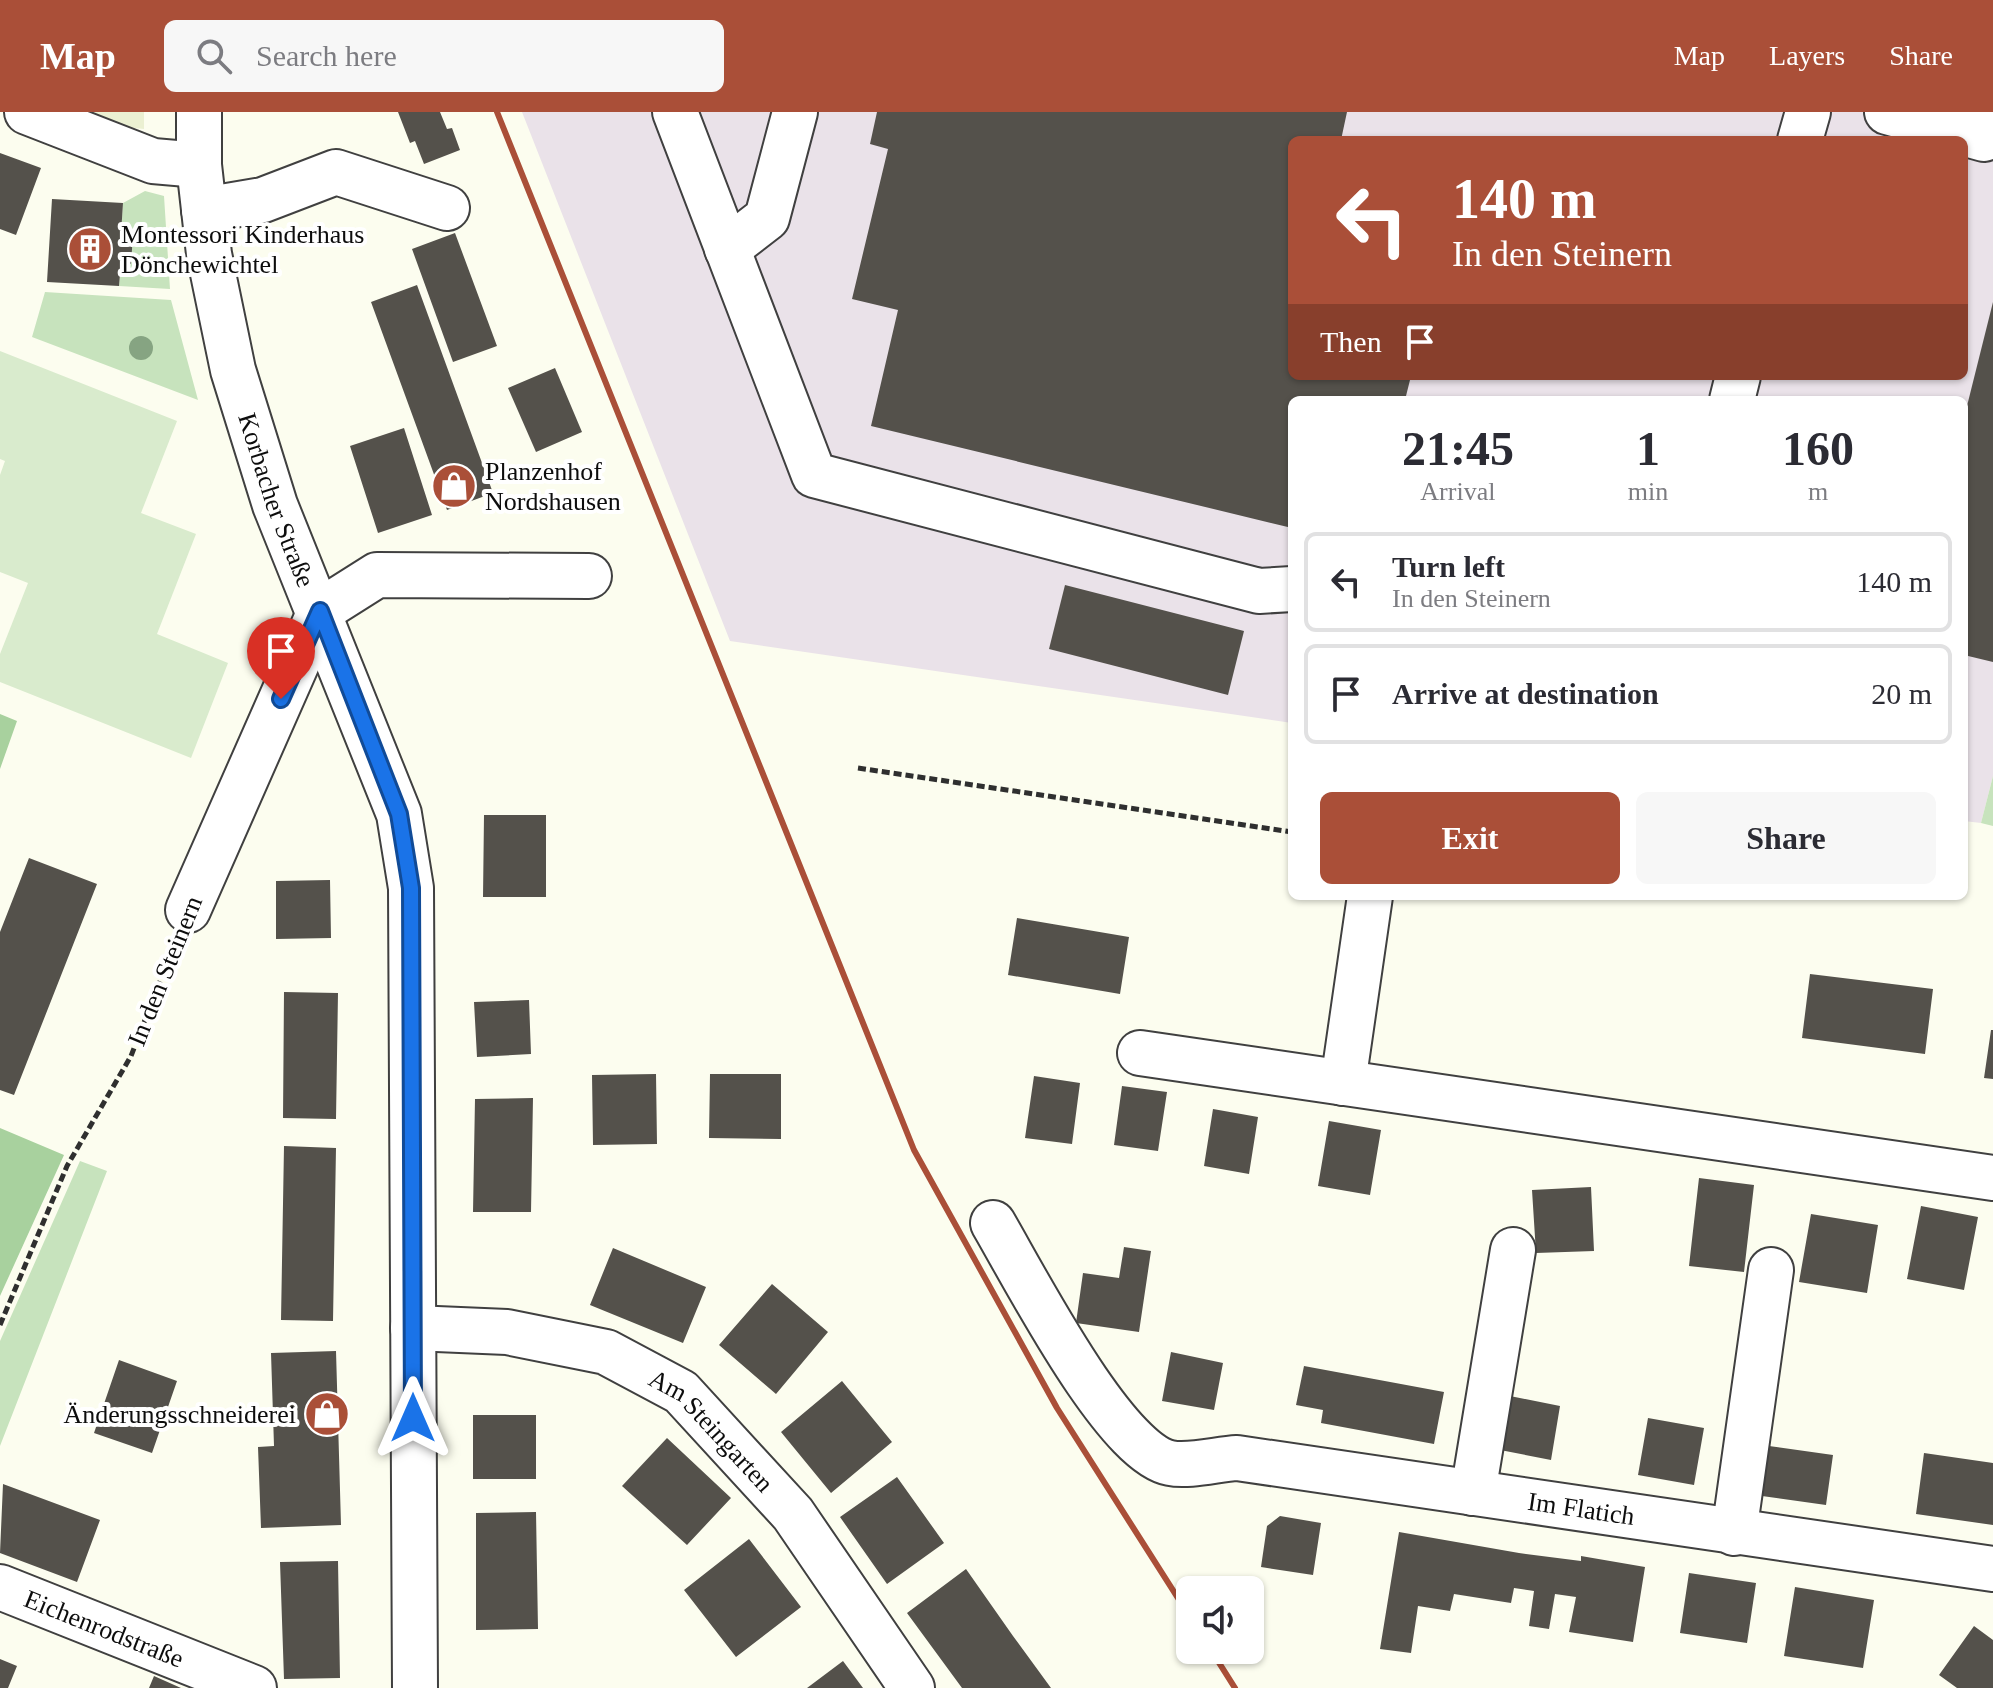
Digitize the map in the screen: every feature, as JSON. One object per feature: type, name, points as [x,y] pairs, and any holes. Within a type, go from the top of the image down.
[{"type":"street","points":[[27,112],[153,161],[199,165]]},
{"type":"street","name":"Korbacher Straße","points":[[199,112],[199,165],[209,254],[233,370],[275,505],[399,814],[411,888],[415,1688]]},
{"type":"street","points":[[675,112],[814,475],[1259,591],[1288,589]]},
{"type":"street","points":[[727,249],[767,218],[795,112]]},
{"type":"street","points":[[1801,136],[1808,112]]},
{"type":"street","points":[[1887,112],[1984,139],[1981,112]]},
{"type":"street","points":[[204,210],[263,200],[336,172],[447,208]]},
{"type":"street","points":[[320,611],[377,575],[589,576]]},
{"type":"street","name":"In den Steinern","points":[[188,910],[320,611]]},
{"type":"street","points":[[1343,1083],[1369,900]]},
{"type":"street","points":[[1140,1053],[1993,1178]]},
{"type":"street","name":"Im Flatich","points":[[993,1223],[1086,1382],[1109,1413],[1142,1446],[1169,1463],[1237,1458],[1993,1569]]},
{"type":"street","points":[[1473,1493],[1513,1250]]},
{"type":"street","points":[[1734,1533],[1771,1270]]},
{"type":"street","name":"Am Steingarten","points":[[413,1328],[507,1332],[606,1352],[681,1392],[793,1514],[912,1688]]},
{"type":"street","name":"Eichenrodstraße","points":[[0,1587],[254,1688]]},
{"type":"path","points":[[858,768],[1288,831]]},
{"type":"path","name":"In den Steinern","points":[[0,1325],[67,1166],[131,1056],[188,910]]},
{"type":"shaded area","points":[[522,112],[1993,112],[1993,776],[1981,823],[1968,821],[1968,396],[1288,396],[1288,722],[730,641]]},
{"type":"green space","points":[[69,112],[144,112],[144,129],[99,124]]},
{"type":"green space","points":[[145,191],[164,196],[170,289],[119,286],[121,263],[131,263],[133,236],[121,234],[123,203]]},
{"type":"green space","points":[[45,292],[171,300],[198,400],[32,337]]},
{"type":"green space","points":[[0,351],[177,421],[141,513],[196,534],[157,634],[228,663],[191,758],[0,682],[0,654],[28,583],[0,572],[0,475],[5,461],[0,459]]},
{"type":"green space","points":[[0,714],[17,721],[0,769]]},
{"type":"green space","points":[[1993,776],[1993,826],[1981,823]]},
{"type":"green space","points":[[0,1128],[64,1155],[0,1296]]},
{"type":"green space","points":[[80,1161],[107,1171],[0,1446],[0,1341]]},
{"type":"building","points":[[398,112],[440,112],[447,129],[452,128],[460,150],[424,164],[415,141],[410,143]]},
{"type":"building","points":[[877,112],[1347,112],[1342,136],[1288,136],[1288,380],[1410,380],[1406,396],[1288,396],[1288,527],[871,426],[898,310],[852,299],[888,149],[870,144]]},
{"type":"building","points":[[0,153],[41,168],[16,235],[0,229]]},
{"type":"building","name":"Montessori Kinderhaus Dönchewichtel","points":[[52,199],[123,203],[121,234],[133,235],[131,264],[121,263],[119,286],[47,282]]},
{"type":"building","points":[[455,233],[497,346],[453,362],[412,249]]},
{"type":"building","points":[[417,285],[493,493],[447,510],[371,302]]},
{"type":"building","points":[[1993,302],[1993,662],[1968,656],[1968,402]]},
{"type":"building","points":[[555,368],[582,432],[536,452],[508,388]]},
{"type":"building","points":[[404,428],[432,515],[378,533],[350,446]]},
{"type":"building","points":[[1065,585],[1244,631],[1228,695],[1049,649]]},
{"type":"building","points":[[484,815],[546,815],[546,897],[483,897]]},
{"type":"building","points":[[29,858],[97,884],[14,1095],[0,1090],[0,932]]},
{"type":"building","points":[[330,880],[331,938],[276,939],[276,881]]},
{"type":"building","points":[[1017,918],[1129,937],[1120,994],[1008,975]]},
{"type":"building","points":[[1810,974],[1933,989],[1925,1054],[1802,1038]]},
{"type":"building","points":[[284,992],[338,993],[336,1119],[283,1118]]},
{"type":"building","points":[[529,1000],[531,1054],[477,1057],[474,1002]]},
{"type":"building","points":[[1993,1030],[1993,1079],[1984,1078]]},
{"type":"building","points":[[656,1074],[657,1144],[593,1145],[592,1075]]},
{"type":"building","points":[[710,1074],[781,1074],[781,1139],[709,1138]]},
{"type":"building","points":[[1034,1076],[1080,1083],[1072,1144],[1025,1138]]},
{"type":"building","points":[[1122,1086],[1167,1092],[1158,1151],[1114,1145]]},
{"type":"building","points":[[533,1098],[531,1212],[473,1212],[475,1099]]},
{"type":"building","points":[[1213,1109],[1258,1117],[1249,1174],[1204,1166]]},
{"type":"building","points":[[1329,1121],[1381,1130],[1370,1195],[1318,1186]]},
{"type":"building","points":[[284,1146],[336,1148],[333,1321],[281,1320]]},
{"type":"building","points":[[1699,1178],[1754,1185],[1744,1272],[1689,1266]]},
{"type":"building","points":[[1591,1187],[1594,1251],[1536,1253],[1532,1190]]},
{"type":"building","points":[[1921,1206],[1978,1217],[1964,1290],[1907,1279]]},
{"type":"building","points":[[1811,1214],[1878,1225],[1867,1293],[1799,1282]]},
{"type":"building","points":[[1124,1247],[1151,1251],[1139,1332],[1076,1323],[1083,1273],[1119,1278]]},
{"type":"building","points":[[613,1248],[706,1287],[683,1343],[590,1305]]},
{"type":"building","points":[[772,1284],[828,1332],[776,1394],[719,1345]]},
{"type":"building","points":[[336,1351],[341,1525],[261,1528],[258,1447],[274,1446],[271,1353]]},
{"type":"building","points":[[1171,1352],[1223,1363],[1214,1410],[1162,1401]]},
{"type":"building","points":[[119,1360],[177,1381],[152,1453],[94,1433]]},
{"type":"building","points":[[1304,1366],[1444,1392],[1434,1444],[1321,1423],[1323,1410],[1296,1405]]},
{"type":"building","points":[[842,1381],[892,1442],[831,1493],[781,1432]]},
{"type":"building","points":[[1505,1395],[1560,1406],[1551,1460],[1495,1449]]},
{"type":"building","points":[[473,1415],[536,1415],[536,1479],[473,1479]]},
{"type":"building","points":[[1648,1418],[1704,1428],[1694,1485],[1638,1475]]},
{"type":"building","points":[[667,1438],[731,1498],[687,1545],[622,1486]]},
{"type":"building","points":[[1769,1446],[1833,1455],[1826,1505],[1762,1496]]},
{"type":"building","points":[[1924,1453],[1993,1463],[1993,1525],[1916,1514]]},
{"type":"building","points":[[897,1477],[944,1543],[887,1584],[840,1517]]},
{"type":"building","points":[[3,1484],[100,1520],[77,1582],[0,1553]]},
{"type":"building","points":[[536,1512],[538,1629],[476,1630],[476,1513]]},
{"type":"building","points":[[1280,1516],[1321,1523],[1313,1575],[1261,1567],[1267,1526]]},
{"type":"building","points":[[1399,1532],[1519,1553],[1581,1561],[1581,1556],[1645,1567],[1633,1642],[1569,1632],[1576,1597],[1555,1594],[1549,1629],[1529,1626],[1534,1591],[1514,1588],[1511,1603],[1454,1594],[1450,1611],[1418,1606],[1411,1653],[1380,1649]]},
{"type":"building","points":[[749,1539],[801,1607],[736,1657],[684,1590]]},
{"type":"building","points":[[338,1561],[340,1678],[284,1679],[280,1562]]},
{"type":"building","points":[[966,1569],[1051,1688],[962,1688],[907,1613]]},
{"type":"building","points":[[1689,1573],[1756,1583],[1747,1643],[1680,1633]]},
{"type":"building","points":[[1795,1587],[1874,1600],[1863,1668],[1784,1656]]},
{"type":"building","points":[[1974,1626],[1993,1640],[1993,1688],[1957,1688],[1939,1675]]},
{"type":"building","points":[[0,1659],[17,1666],[8,1688],[0,1688]]},
{"type":"building","points":[[843,1661],[863,1688],[807,1688]]},
{"type":"building","points":[[154,1676],[181,1688],[149,1688]]},
{"type":"railway","points":[[497,112],[914,1150],[1057,1408],[1176,1595]]},
{"type":"railway","points":[[1220,1664],[1235,1688]]},
{"type":"place","name":"Montessori Kinderhaus Dönchewichtel","points":[[90,249]]},
{"type":"place","name":"Planzenhof Nordshausen","points":[[454,486]]},
{"type":"place","name":"Änderungsschneiderei","points":[[327,1414]]},
{"type":"route","points":[[281,699],[320,611],[399,814],[411,888],[413,1418]]}]
